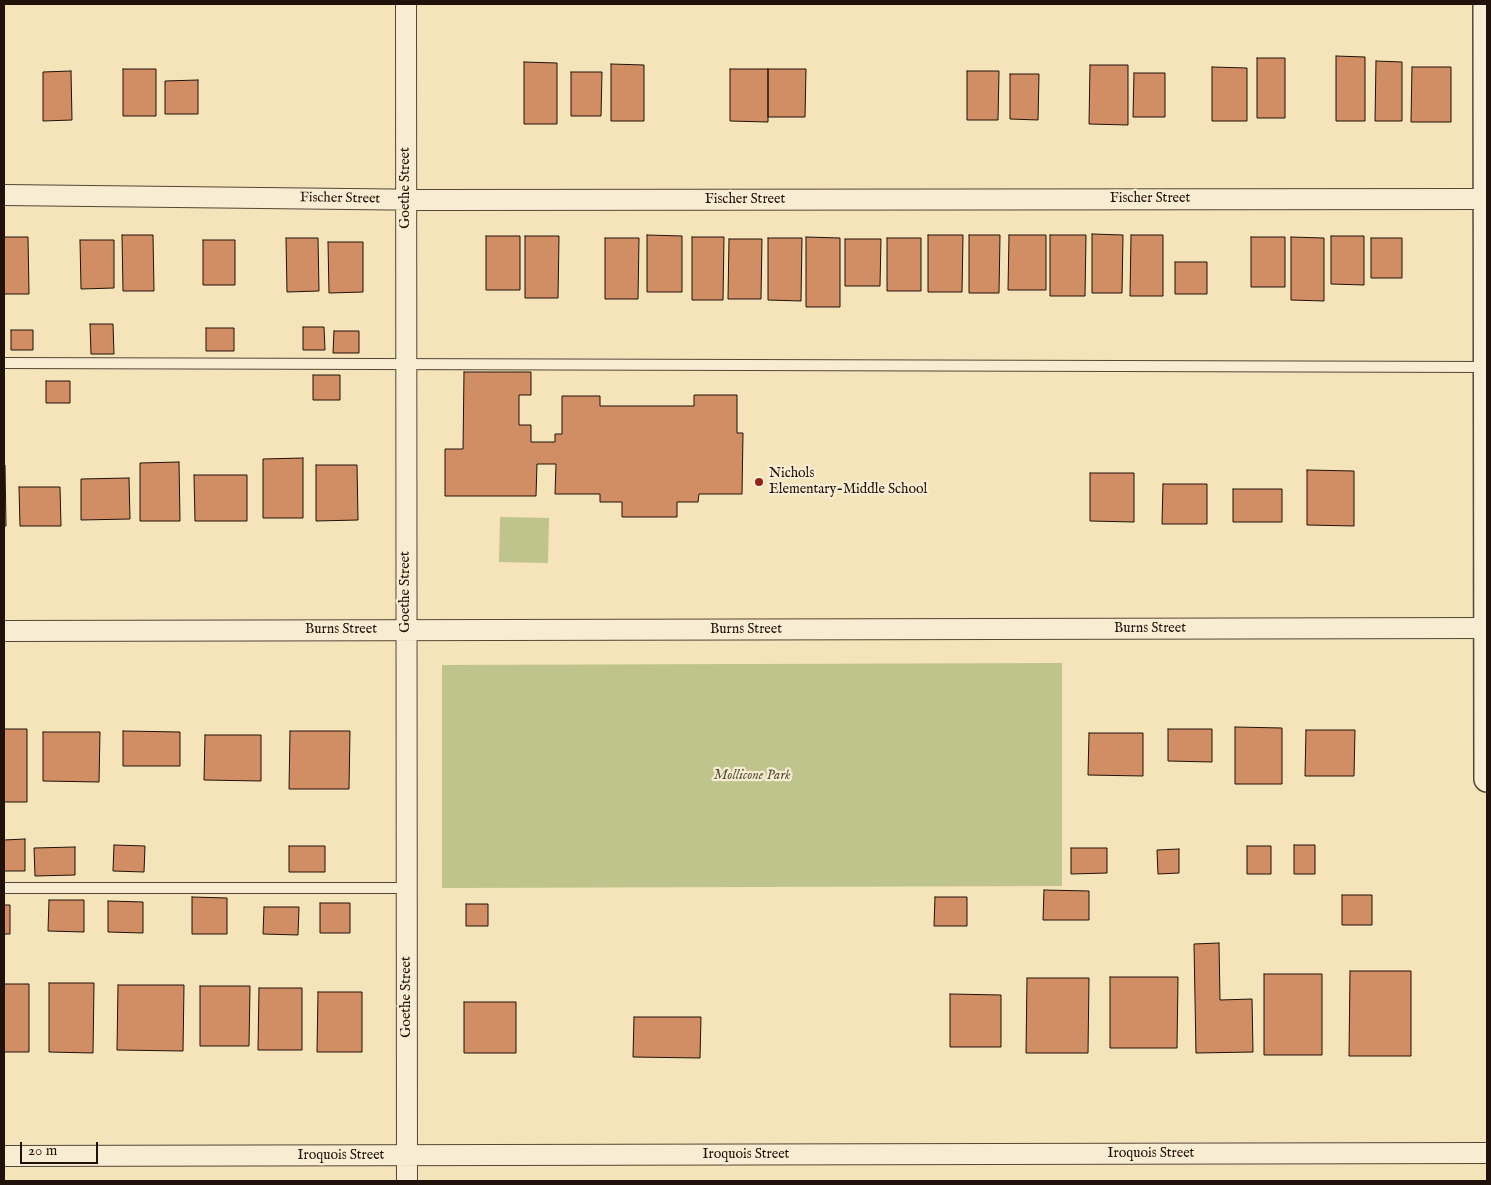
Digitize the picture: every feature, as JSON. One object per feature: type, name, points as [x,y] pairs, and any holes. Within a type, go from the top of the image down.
[{"type":"street","name":"Goethe Street","points":[[406,4],[407,1181]]},
{"type":"street","points":[[1486,4],[1487,779]]},
{"type":"street","name":"Fischer Street","points":[[4,195],[406,200],[1487,199]]},
{"type":"street","name":"Burns Street","points":[[4,631],[1487,628]]},
{"type":"street","name":"Iroquois Street","points":[[4,1156],[1487,1153]]},
{"type":"lane","points":[[4,362],[1487,366]]},
{"type":"lane","points":[[4,888],[407,888]]},
{"type":"green space","points":[[500,517],[549,518],[548,563],[499,562]]},
{"type":"green space","name":"Mollicone Park","points":[[1062,663],[1062,886],[442,888],[442,665]]},
{"type":"building","points":[[1336,56],[1365,57],[1365,121],[1336,121]]},
{"type":"building","points":[[1257,58],[1285,58],[1285,118],[1257,118]]},
{"type":"building","points":[[1376,61],[1402,62],[1402,121],[1375,121]]},
{"type":"building","points":[[524,62],[557,63],[557,124],[524,124]]},
{"type":"building","points":[[611,64],[644,65],[644,121],[611,121]]},
{"type":"building","points":[[1090,65],[1128,65],[1128,125],[1089,124]]},
{"type":"building","points":[[1212,67],[1247,68],[1247,121],[1212,121]]},
{"type":"building","points":[[1412,67],[1451,67],[1451,122],[1411,122]]},
{"type":"building","points":[[123,69],[156,69],[156,116],[123,116]]},
{"type":"building","points":[[730,69],[768,69],[768,122],[730,121]]},
{"type":"building","points":[[768,69],[806,69],[805,117],[768,117]]},
{"type":"building","points":[[71,71],[72,120],[43,121],[43,72]]},
{"type":"building","points":[[967,71],[999,71],[998,120],[967,120]]},
{"type":"building","points":[[571,72],[602,72],[601,116],[571,116]]},
{"type":"building","points":[[1134,73],[1165,73],[1165,117],[1133,117]]},
{"type":"building","points":[[1010,74],[1039,74],[1038,120],[1010,119]]},
{"type":"building","points":[[198,80],[198,114],[165,114],[165,81]]},
{"type":"building","points":[[1092,234],[1123,235],[1122,293],[1092,293]]},
{"type":"building","points":[[122,235],[153,235],[154,291],[123,291]]},
{"type":"building","points":[[647,235],[682,236],[682,292],[647,292]]},
{"type":"building","points":[[928,235],[963,235],[962,292],[928,292]]},
{"type":"building","points":[[969,235],[1000,235],[999,293],[969,293]]},
{"type":"building","points":[[1009,235],[1046,235],[1046,290],[1008,290]]},
{"type":"building","points":[[1050,235],[1086,235],[1085,296],[1050,296]]},
{"type":"building","points":[[1131,235],[1163,235],[1163,296],[1130,296]]},
{"type":"building","points":[[486,236],[520,236],[520,290],[486,290]]},
{"type":"building","points":[[525,236],[559,236],[558,298],[525,298]]},
{"type":"building","points":[[1331,236],[1364,236],[1364,285],[1331,284]]},
{"type":"building","points":[[4,237],[28,237],[29,294],[4,294]]},
{"type":"building","points":[[692,237],[724,237],[723,300],[692,300]]},
{"type":"building","points":[[806,237],[840,238],[840,307],[806,307]]},
{"type":"building","points":[[1251,237],[1285,237],[1285,287],[1251,287]]},
{"type":"building","points":[[1291,237],[1324,238],[1324,301],[1291,300]]},
{"type":"building","points":[[286,238],[318,238],[319,291],[287,292]]},
{"type":"building","points":[[605,238],[639,238],[638,299],[605,299]]},
{"type":"building","points":[[768,238],[802,238],[801,301],[768,300]]},
{"type":"building","points":[[887,238],[921,238],[921,291],[887,291]]},
{"type":"building","points":[[1371,238],[1402,238],[1402,278],[1371,278]]},
{"type":"building","points":[[729,239],[762,239],[761,299],[728,299]]},
{"type":"building","points":[[845,239],[881,239],[880,286],[845,286]]},
{"type":"building","points":[[80,240],[114,240],[114,288],[81,289]]},
{"type":"building","points":[[203,240],[235,240],[235,285],[203,285]]},
{"type":"building","points":[[328,242],[363,242],[363,292],[329,293]]},
{"type":"building","points":[[1175,262],[1207,262],[1207,294],[1175,294]]},
{"type":"building","points":[[90,324],[113,324],[114,354],[91,354]]},
{"type":"building","points":[[303,327],[324,327],[325,350],[303,350]]},
{"type":"building","points":[[206,328],[234,328],[234,351],[206,351]]},
{"type":"building","points":[[11,330],[33,330],[33,350],[11,350]]},
{"type":"building","points":[[334,331],[359,331],[359,353],[333,353]]},
{"type":"building","points":[[464,372],[531,372],[531,395],[519,395],[519,425],[531,425],[531,442],[555,442],[555,434],[562,434],[562,396],[600,396],[600,406],[694,406],[694,395],[737,395],[737,433],[743,433],[742,494],[699,494],[698,502],[677,502],[677,517],[622,517],[622,502],[600,502],[600,494],[555,494],[556,464],[537,464],[536,496],[445,496],[445,449],[463,449]]},
{"type":"building","points":[[313,375],[340,375],[340,400],[313,400]]},
{"type":"building","points":[[46,381],[70,381],[70,403],[46,403]]},
{"type":"building","points":[[303,458],[303,518],[263,518],[263,459]]},
{"type":"building","points":[[179,462],[180,521],[140,521],[140,463]]},
{"type":"building","points":[[5,465],[6,526],[4,526]]},
{"type":"building","points":[[316,465],[357,465],[358,520],[316,521]]},
{"type":"building","points":[[1307,470],[1354,471],[1354,526],[1307,525]]},
{"type":"building","points":[[1090,473],[1134,473],[1134,522],[1090,521]]},
{"type":"building","points":[[194,475],[247,475],[247,521],[195,521]]},
{"type":"building","points":[[129,478],[130,519],[81,520],[81,479]]},
{"type":"building","points":[[1163,484],[1207,484],[1207,524],[1162,524]]},
{"type":"building","points":[[19,487],[60,487],[61,526],[20,526]]},
{"type":"building","points":[[1233,489],[1282,489],[1282,522],[1233,522]]},
{"type":"building","points":[[1235,727],[1282,728],[1282,784],[1235,784]]},
{"type":"building","points":[[4,729],[27,729],[27,802],[4,802]]},
{"type":"building","points":[[1168,729],[1212,729],[1212,762],[1168,761]]},
{"type":"building","points":[[1306,730],[1355,730],[1354,776],[1305,776]]},
{"type":"building","points":[[123,731],[180,732],[180,766],[123,766]]},
{"type":"building","points":[[290,731],[350,731],[349,789],[289,789]]},
{"type":"building","points":[[43,732],[100,732],[99,782],[43,781]]},
{"type":"building","points":[[1089,733],[1143,733],[1143,776],[1088,775]]},
{"type":"building","points":[[205,735],[261,735],[261,781],[204,780]]},
{"type":"building","points":[[25,839],[25,871],[4,871],[4,840]]},
{"type":"building","points":[[114,845],[145,846],[144,872],[113,871]]},
{"type":"building","points":[[1294,845],[1315,845],[1315,874],[1294,874]]},
{"type":"building","points":[[289,846],[325,846],[325,872],[289,872]]},
{"type":"building","points":[[1247,846],[1271,846],[1271,874],[1247,874]]},
{"type":"building","points":[[75,847],[75,875],[35,876],[34,848]]},
{"type":"building","points":[[1071,848],[1107,848],[1107,873],[1071,874]]},
{"type":"building","points":[[1179,849],[1179,873],[1158,874],[1157,850]]},
{"type":"building","points":[[1044,890],[1089,891],[1089,920],[1043,920]]},
{"type":"building","points":[[1342,895],[1372,895],[1372,925],[1342,925]]},
{"type":"building","points":[[192,897],[227,898],[227,934],[192,934]]},
{"type":"building","points":[[935,897],[967,897],[967,926],[934,926]]},
{"type":"building","points":[[49,900],[84,900],[84,932],[48,931]]},
{"type":"building","points":[[108,901],[143,902],[143,933],[108,932]]},
{"type":"building","points":[[320,903],[350,903],[350,933],[320,933]]},
{"type":"building","points":[[466,904],[488,904],[488,926],[466,926]]},
{"type":"building","points":[[4,905],[10,905],[10,934],[4,934]]},
{"type":"building","points":[[264,907],[299,907],[298,935],[263,934]]},
{"type":"building","points":[[1219,943],[1220,1000],[1252,999],[1253,1052],[1196,1053],[1194,944]]},
{"type":"building","points":[[1350,971],[1411,971],[1411,1056],[1349,1056]]},
{"type":"building","points":[[1264,974],[1322,974],[1322,1055],[1264,1055]]},
{"type":"building","points":[[1110,977],[1178,977],[1177,1048],[1110,1048]]},
{"type":"building","points":[[1027,978],[1089,978],[1088,1053],[1026,1053]]},
{"type":"building","points":[[49,983],[94,983],[93,1053],[49,1052]]},
{"type":"building","points":[[4,984],[29,984],[29,1052],[4,1052]]},
{"type":"building","points":[[118,985],[184,985],[183,1051],[117,1050]]},
{"type":"building","points":[[200,986],[250,986],[249,1046],[200,1046]]},
{"type":"building","points":[[259,988],[302,988],[302,1050],[258,1050]]},
{"type":"building","points":[[318,992],[362,992],[362,1052],[317,1052]]},
{"type":"building","points":[[950,994],[1001,995],[1001,1047],[950,1047]]},
{"type":"building","points":[[464,1002],[516,1002],[516,1053],[464,1053]]},
{"type":"building","points":[[634,1017],[701,1017],[700,1058],[633,1057]]},
{"type":"place","name":"Nichols Elementary-Middle School","points":[[759,482]]}]
